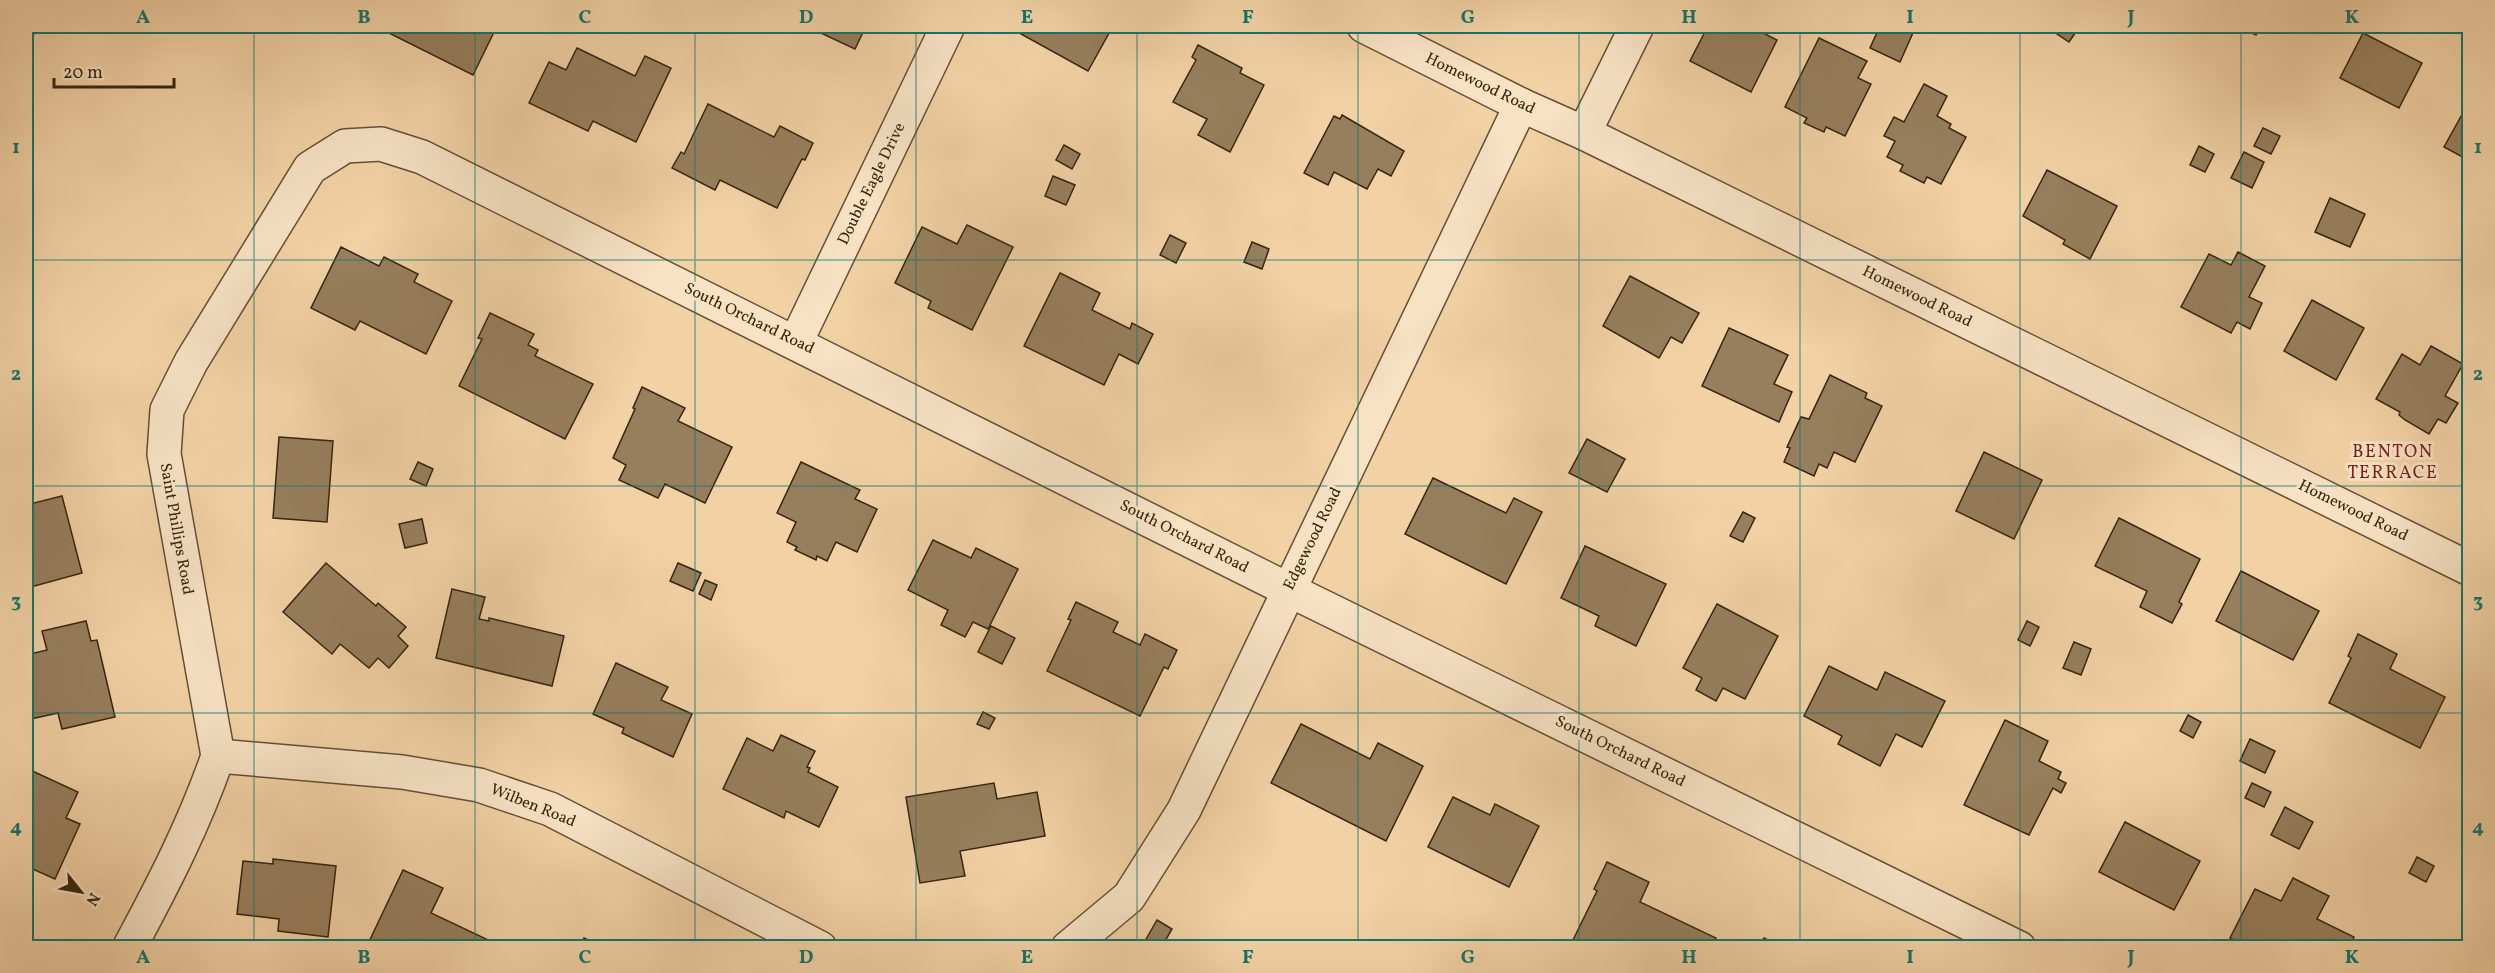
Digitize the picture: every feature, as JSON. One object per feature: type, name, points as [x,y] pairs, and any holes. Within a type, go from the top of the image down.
[{"type":"street","name":"Double Eagle Drive","points":[[796,342],[948,26]]},
{"type":"street","name":"Homewood Road","points":[[1364,26],[2469,569]]},
{"type":"street","points":[[1584,133],[1637,26]]},
{"type":"street","name":"Edgewood Road","points":[[1068,948],[1129,897],[1184,810],[1521,105]]},
{"type":"street","name":"South Orchard Road","points":[[345,146],[381,144],[422,157],[796,342],[1976,938],[2019,948]]},
{"type":"street","name":"Saint Phillips Road","points":[[129,948],[178,858],[204,798],[218,756],[164,454],[167,410],[191,362],[310,168],[345,146]]},
{"type":"street","name":"Wilben Road","points":[[218,756],[402,772],[479,785],[550,809],[820,948]]},
{"type":"building","points":[[375,26],[497,26],[473,75]]},
{"type":"building","points":[[806,26],[866,26],[855,49]]},
{"type":"building","points":[[1026,26],[1113,26],[1088,71],[1021,34]]},
{"type":"building","points":[[1708,26],[1750,26],[1777,40],[1751,92],[1690,61]]},
{"type":"building","points":[[1880,26],[1916,26],[1900,62],[1870,48]]},
{"type":"building","points":[[2024,26],[2038,26],[2035,31]]},
{"type":"building","points":[[2058,26],[2080,26],[2069,42],[2054,32]]},
{"type":"building","points":[[2237,26],[2261,26],[2256,35]]},
{"type":"building","points":[[2363,33],[2422,63],[2399,108],[2340,78]]},
{"type":"building","points":[[1819,38],[1867,61],[1858,78],[1871,84],[1845,136],[1826,127],[1824,132],[1804,123],[1807,118],[1785,107]]},
{"type":"building","points":[[1198,45],[1242,68],[1240,73],[1264,85],[1230,152],[1198,135],[1207,119],[1173,102],[1196,60],[1192,57]]},
{"type":"building","points":[[577,48],[635,76],[645,56],[671,68],[636,142],[593,121],[588,131],[529,103],[549,62],[566,70]]},
{"type":"building","points":[[1924,84],[1947,96],[1937,116],[1951,124],[1949,128],[1966,137],[1941,184],[1927,177],[1924,183],[1900,171],[1903,165],[1887,157],[1895,141],[1884,136],[1894,117],[1904,122]]},
{"type":"building","points":[[2470,100],[2470,161],[2444,147]]},
{"type":"building","points":[[708,104],[774,137],[780,126],[813,143],[805,160],[802,159],[777,208],[720,180],[715,190],[672,168],[681,152],[684,154]]},
{"type":"building","points":[[1342,115],[1404,151],[1391,176],[1378,169],[1367,189],[1334,172],[1328,185],[1304,173],[1334,116],[1340,119]]},
{"type":"building","points":[[2263,128],[2280,136],[2271,154],[2254,146]]},
{"type":"building","points":[[1064,145],[1080,154],[1072,169],[1056,160]]},
{"type":"building","points":[[2199,146],[2214,154],[2205,172],[2190,165]]},
{"type":"building","points":[[2244,152],[2264,162],[2252,188],[2231,178]]},
{"type":"building","points":[[2047,170],[2117,206],[2090,259],[2063,244],[2065,240],[2023,216]]},
{"type":"building","points":[[1053,176],[1075,185],[1066,205],[1045,196]]},
{"type":"building","points":[[2330,198],[2365,214],[2350,247],[2315,232]]},
{"type":"building","points":[[967,225],[1013,247],[972,330],[928,308],[931,301],[895,283],[922,227],[957,244]]},
{"type":"building","points":[[1170,235],[1186,243],[1176,263],[1160,255]]},
{"type":"building","points":[[1252,242],[1269,249],[1262,269],[1244,262]]},
{"type":"building","points":[[341,247],[379,266],[384,257],[418,274],[414,282],[452,301],[426,354],[360,321],[355,330],[311,308]]},
{"type":"building","points":[[2238,252],[2265,266],[2249,297],[2262,303],[2250,329],[2237,322],[2231,333],[2181,307],[2209,254],[2231,265]]},
{"type":"building","points":[[1060,273],[1100,293],[1092,310],[1130,329],[1132,323],[1153,334],[1138,364],[1119,354],[1104,385],[1024,346]]},
{"type":"building","points":[[1630,276],[1699,313],[1682,343],[1671,337],[1659,358],[1603,326]]},
{"type":"building","points":[[2312,300],[2364,328],[2336,380],[2284,351]]},
{"type":"building","points":[[490,313],[534,334],[528,345],[538,350],[535,356],[593,384],[565,439],[459,386],[482,339],[478,338]]},
{"type":"building","points":[[1729,328],[1788,355],[1774,384],[1792,392],[1779,422],[1702,386]]},
{"type":"building","points":[[2431,346],[2463,364],[2445,396],[2458,403],[2446,423],[2438,419],[2429,434],[2405,420],[2399,415],[2400,412],[2376,399],[2402,354],[2420,365]]},
{"type":"building","points":[[1830,375],[1867,393],[1865,398],[1882,406],[1855,462],[1834,452],[1827,468],[1819,464],[1814,476],[1784,462],[1790,448],[1787,447],[1801,417],[1809,419]]},
{"type":"building","points":[[642,387],[685,408],[678,421],[732,447],[705,503],[665,484],[658,498],[619,480],[626,465],[613,458],[635,409],[633,408]]},
{"type":"building","points":[[279,437],[333,441],[327,522],[273,518]]},
{"type":"building","points":[[1587,439],[1625,459],[1607,492],[1569,473]]},
{"type":"building","points":[[1984,452],[2042,480],[2014,539],[1956,511]]},
{"type":"building","points":[[418,462],[433,469],[426,486],[410,479]]},
{"type":"building","points":[[801,462],[860,490],[855,499],[877,509],[857,552],[836,542],[827,561],[817,556],[816,560],[795,550],[797,547],[787,542],[796,522],[777,513]]},
{"type":"building","points":[[1433,478],[1506,513],[1514,498],[1542,512],[1506,584],[1405,534]]},
{"type":"building","points":[[62,496],[82,573],[27,588],[26,505]]},
{"type":"building","points":[[1743,512],[1755,518],[1743,542],[1730,536]]},
{"type":"building","points":[[2119,518],[2200,559],[2179,602],[2182,604],[2172,623],[2140,607],[2147,591],[2095,566]]},
{"type":"building","points":[[422,519],[427,543],[405,548],[399,524]]},
{"type":"building","points":[[933,540],[971,558],[976,548],[1018,569],[988,629],[973,622],[965,637],[941,625],[948,610],[908,590]]},
{"type":"building","points":[[1585,546],[1666,584],[1636,646],[1595,626],[1599,616],[1561,598]]},
{"type":"building","points":[[326,563],[376,606],[378,603],[406,627],[398,636],[408,646],[389,668],[378,658],[369,668],[340,644],[332,654],[283,612]]},
{"type":"building","points":[[678,563],[701,573],[693,591],[670,581]]},
{"type":"building","points":[[2241,571],[2319,611],[2293,660],[2216,621]]},
{"type":"building","points":[[705,580],[717,585],[711,600],[699,594]]},
{"type":"building","points":[[452,589],[485,597],[479,619],[489,621],[489,618],[564,636],[552,686],[436,658]]},
{"type":"building","points":[[1076,602],[1118,622],[1113,632],[1140,645],[1145,634],[1177,650],[1168,669],[1164,667],[1140,716],[1047,671],[1071,620],[1068,619]]},
{"type":"building","points":[[1717,604],[1778,636],[1745,699],[1723,688],[1716,701],[1696,690],[1702,678],[1683,668]]},
{"type":"building","points":[[86,621],[91,641],[97,640],[115,717],[62,729],[58,713],[26,720],[26,655],[47,650],[42,631]]},
{"type":"building","points":[[2027,621],[2039,627],[2030,646],[2018,640]]},
{"type":"building","points":[[991,626],[1015,638],[1002,664],[978,652]]},
{"type":"building","points":[[2358,634],[2397,654],[2390,669],[2445,697],[2420,748],[2329,703],[2351,658],[2348,656]]},
{"type":"building","points":[[2074,642],[2091,649],[2081,675],[2063,668]]},
{"type":"building","points":[[616,663],[668,687],[661,700],[692,714],[673,757],[622,733],[624,728],[593,714]]},
{"type":"building","points":[[1829,666],[1877,690],[1885,672],[1945,701],[1922,747],[1896,734],[1880,766],[1838,744],[1842,736],[1804,716]]},
{"type":"building","points":[[983,712],[995,718],[989,729],[977,724]]},
{"type":"building","points":[[2188,715],[2201,722],[2193,738],[2180,731]]},
{"type":"building","points":[[2005,720],[2048,741],[2039,761],[2061,772],[2058,779],[2066,783],[2061,793],[2053,788],[2029,835],[1964,805]]},
{"type":"building","points":[[1301,724],[1370,759],[1378,743],[1423,766],[1386,841],[1271,783]]},
{"type":"building","points":[[781,735],[815,751],[807,767],[810,768],[808,772],[838,787],[819,827],[786,811],[784,818],[723,789],[747,738],[773,751]]},
{"type":"building","points":[[2250,739],[2275,751],[2265,773],[2240,761]]},
{"type":"building","points":[[28,769],[78,792],[66,818],[80,824],[55,879],[26,866],[26,775]]},
{"type":"building","points":[[994,783],[997,799],[1037,792],[1045,836],[960,851],[965,876],[920,883],[906,797]]},
{"type":"building","points":[[2252,783],[2271,792],[2264,807],[2245,798]]},
{"type":"building","points":[[1453,797],[1490,815],[1495,804],[1539,826],[1509,887],[1428,847]]},
{"type":"building","points":[[2285,807],[2313,822],[2299,849],[2271,835]]},
{"type":"building","points":[[2125,822],[2200,861],[2174,910],[2099,872]]},
{"type":"building","points":[[2417,857],[2434,866],[2426,882],[2409,873]]},
{"type":"building","points":[[273,859],[336,866],[328,937],[278,931],[279,919],[237,914],[243,861],[273,864]]},
{"type":"building","points":[[1607,862],[1649,882],[1640,902],[1716,938],[1711,948],[1587,948],[1573,940],[1597,891],[1594,889]]},
{"type":"building","points":[[403,870],[443,888],[431,913],[501,946],[500,948],[366,948]]},
{"type":"building","points":[[2293,878],[2329,896],[2317,919],[2354,937],[2349,948],[2248,948],[2230,938],[2255,889],[2281,901]]},
{"type":"building","points":[[26,913],[33,917],[26,934]]},
{"type":"building","points":[[1157,920],[1172,929],[1161,948],[1141,948]]},
{"type":"building","points":[[584,938],[603,948],[579,948]]},
{"type":"building","points":[[1764,938],[1782,948],[1759,948]]},
{"type":"waterway","points":[[26,37],[33,26]]},
{"type":"district","name":"BENTON TERRACE","points":[[2393,462]]}]
